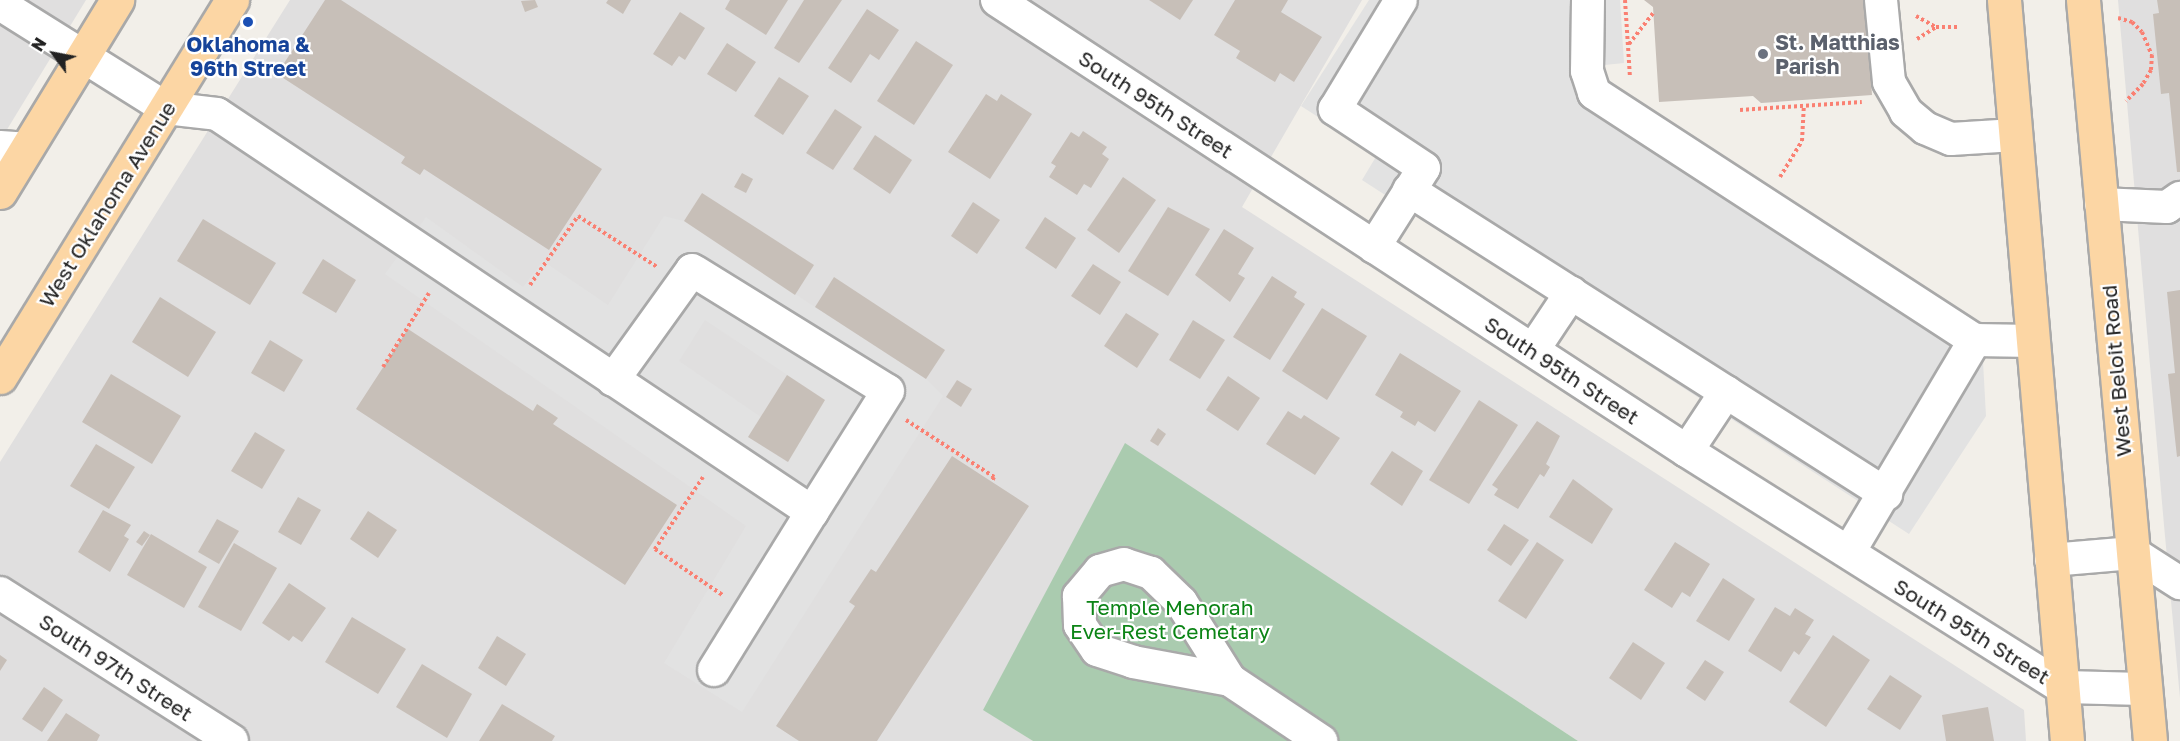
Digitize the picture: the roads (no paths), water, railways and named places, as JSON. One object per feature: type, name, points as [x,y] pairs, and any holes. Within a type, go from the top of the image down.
[{"type":"main road","points":[[0,192],[13,148],[82,57],[117,0]]},
{"type":"main road","name":"West Oklahoma Avenue","points":[[0,377],[232,0]]},
{"type":"main road","points":[[2004,0],[2067,741]]},
{"type":"main road","name":"West Beloit Road","points":[[2083,0],[2150,741]]},
{"type":"street","name":"South 95th Street","points":[[997,0],[1687,451],[2062,687],[2145,690]]},
{"type":"street","points":[[1374,247],[1424,168],[1335,109],[1401,0]]},
{"type":"street","points":[[1588,0],[1587,71],[1594,93],[1975,340],[2032,341]]},
{"type":"street","points":[[1881,0],[1888,82],[1906,112],[1925,128],[1951,138],[2015,135]]},
{"type":"street","points":[[0,4],[166,108],[217,114],[447,265],[613,380],[812,512]]},
{"type":"street","points":[[1409,190],[1886,494]]},
{"type":"street","points":[[2101,204],[2176,209]]},
{"type":"street","points":[[613,380],[692,270],[888,391],[714,670]]},
{"type":"street","points":[[1533,350],[1571,293]]},
{"type":"street","points":[[1849,552],[1886,494],[1975,340]]},
{"type":"street","points":[[1687,451],[1725,392]]},
{"type":"street","points":[[2051,560],[2133,553],[2180,583]]},
{"type":"street","points":[[1230,680],[1181,602],[1151,573],[1124,564],[1100,571],[1079,596],[1080,625],[1097,650],[1133,662],[1230,680],[1321,741]]},
{"type":"street","name":"South 97th Street","points":[[0,592],[232,741]]},
{"type":"place","name":"Oklahoma & 96th Street","points":[[248,22]]},
{"type":"place","name":"St. Matthias Parish","points":[[1763,54]]},
{"type":"park label","name":"Temple Menorah Ever-Rest Cemetary","points":[[1170,619]]}]
